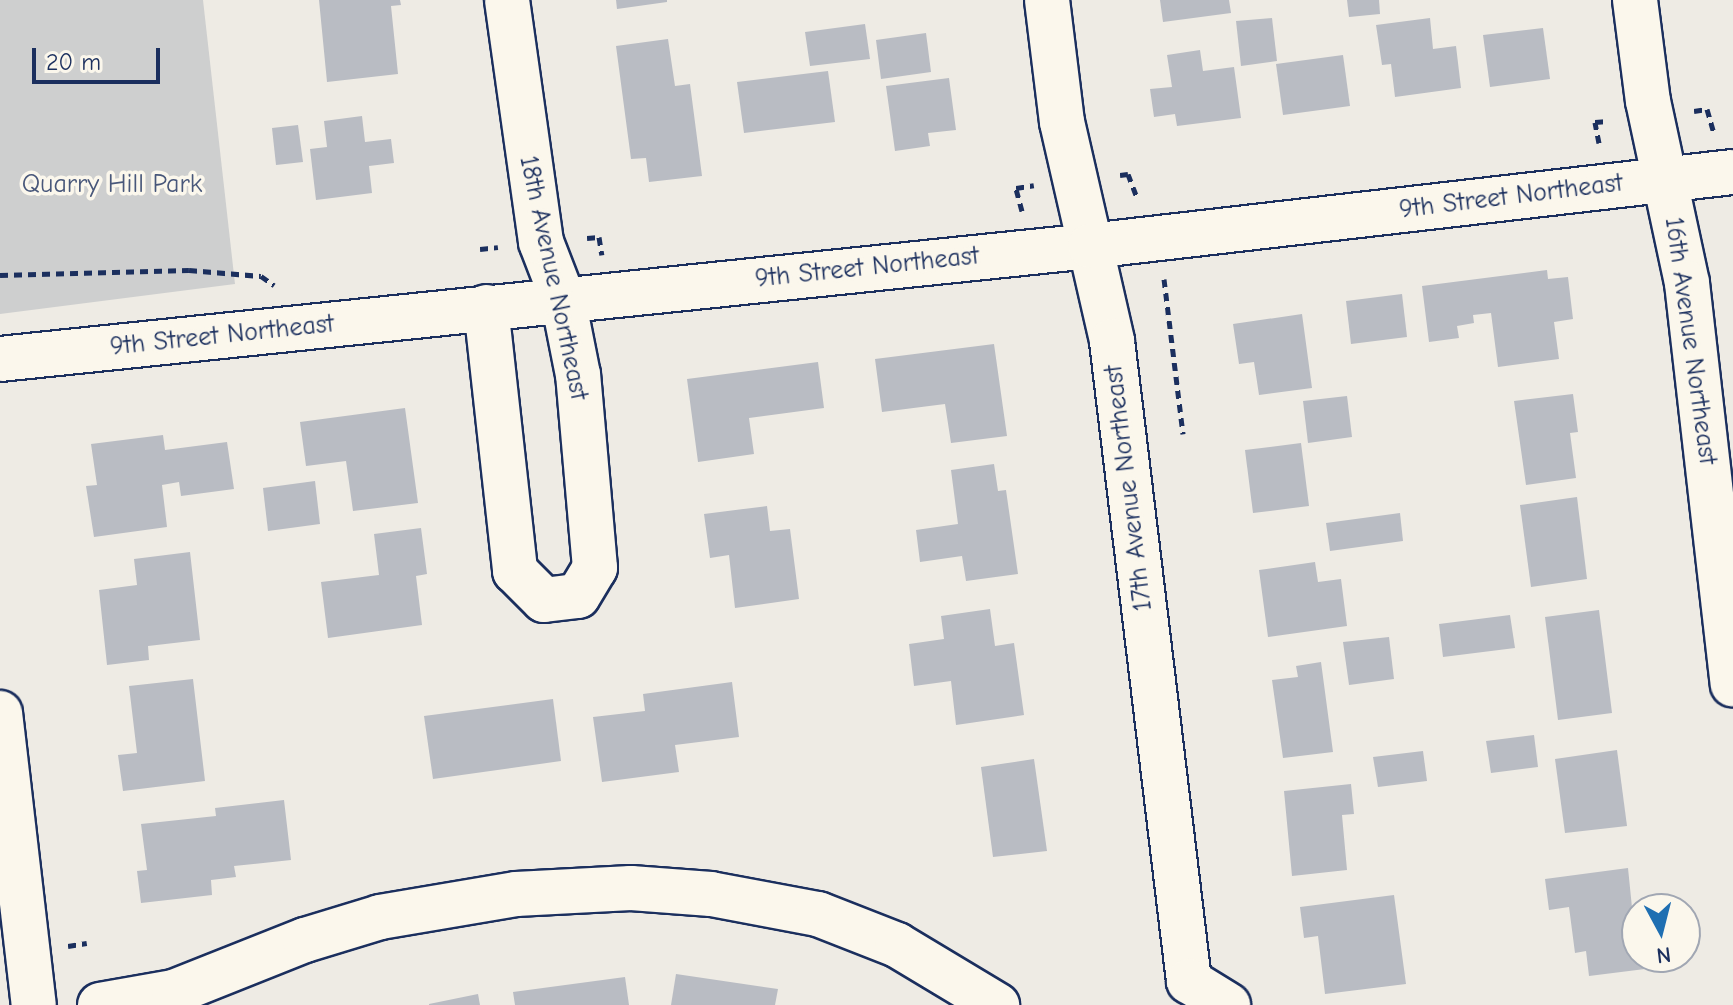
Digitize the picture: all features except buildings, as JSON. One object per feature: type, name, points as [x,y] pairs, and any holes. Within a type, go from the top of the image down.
[{"type":"street","name":"18th Avenue Northeast","points":[[486,307],[515,571],[544,600],[578,596],[595,568],[578,375],[563,299],[541,242],[507,0]]},
{"type":"street","name":"17th Avenue Northeast","points":[[1047,0],[1062,122],[1112,341],[1189,981],[1228,1005]]},
{"type":"street","name":"16th Avenue Northeast","points":[[1635,0],[1648,101],[1687,283],[1733,684]]},
{"type":"street","name":"9th Street Northeast","points":[[0,359],[1090,246],[1733,172]]},
{"type":"street","points":[[0,713],[34,1005]]},
{"type":"street","points":[[100,1005],[174,992],[305,940],[380,917],[516,894],[631,888],[711,894],[818,914],[897,945],[997,1005]]},
{"type":"path","points":[[0,275],[189,270],[261,276],[279,288]]},
{"type":"path","points":[[1164,278],[1183,434]]},
{"type":"green space","name":"Quarry Hill Park","points":[[0,0],[203,0],[235,284],[0,314]]}]
